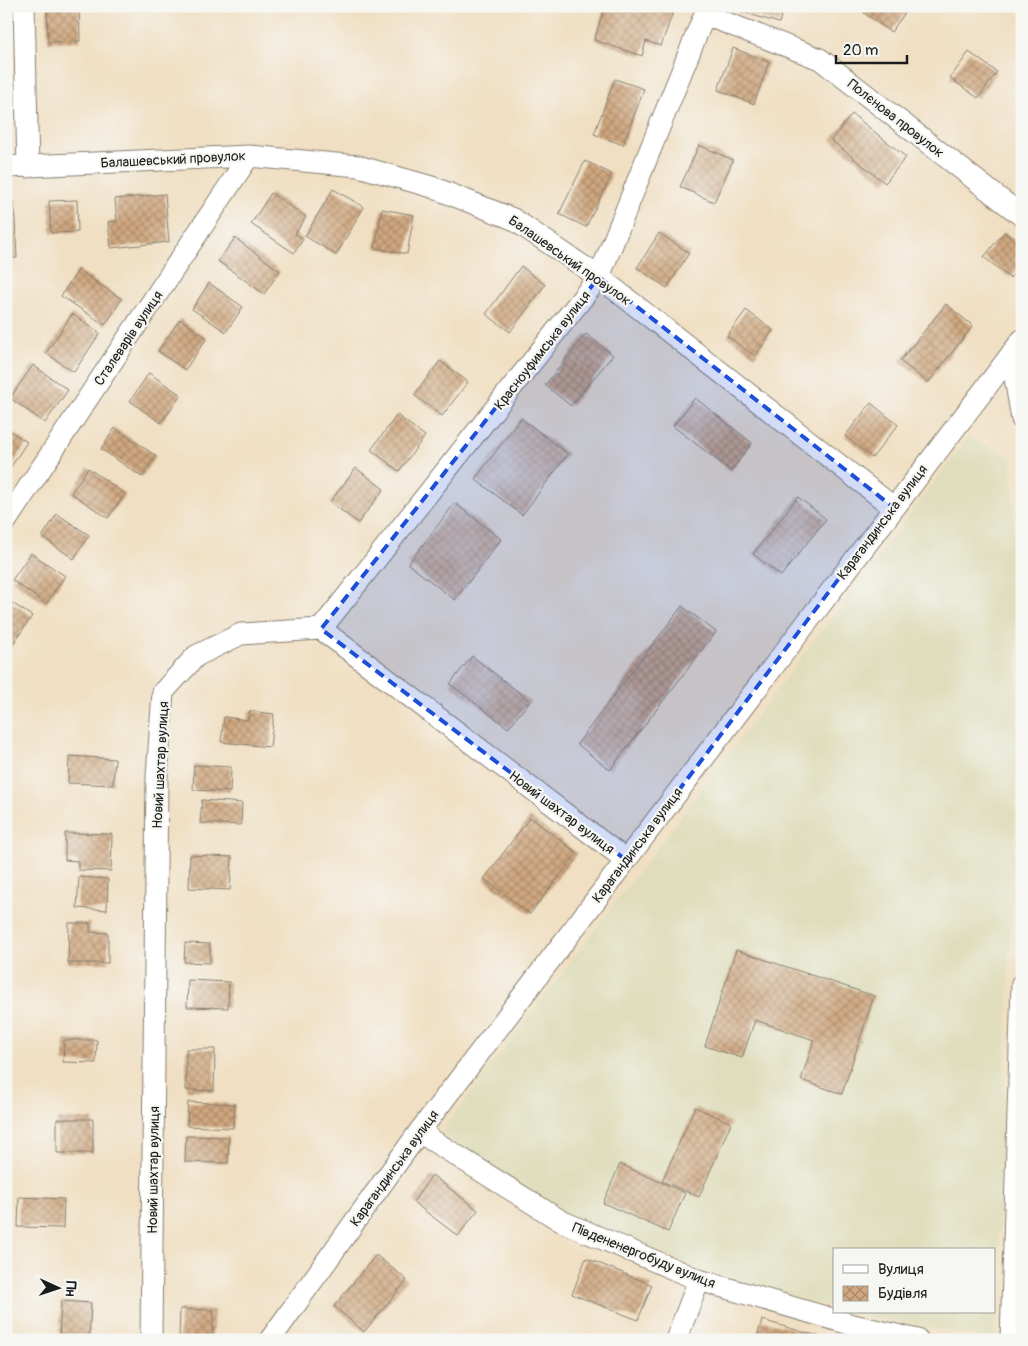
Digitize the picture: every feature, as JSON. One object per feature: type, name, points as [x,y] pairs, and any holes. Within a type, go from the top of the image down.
[{"type":"street","points":[[24,6],[28,167]]},
{"type":"street","name":"Полєнова провулок","points":[[707,11],[820,59],[1022,216]]},
{"type":"street","name":"Красноуфимська вулиця","points":[[321,629],[599,277],[707,11]]},
{"type":"street","name":"Балашевський провулок","points":[[6,167],[249,156],[358,166],[432,187],[512,219],[599,277],[893,507]]},
{"type":"street","name":"Сталеварів вулиця","points":[[6,520],[249,156]]},
{"type":"street","name":"Карагандинська вулиця","points":[[270,1340],[419,1132],[1016,347]]},
{"type":"street","name":"Карагандинська вулиця","points":[[1016,347],[1022,419]]},
{"type":"street","name":"Новий шахтар вулиця","points":[[152,1340],[157,776],[163,692],[196,656],[241,634],[321,629],[626,860]]},
{"type":"street","points":[[1011,1340],[1022,984]]},
{"type":"street","name":"Південенергобуду вулиця","points":[[419,1132],[561,1221],[699,1280],[853,1325],[918,1340]]},
{"type":"street","points":[[676,1340],[699,1280]]},
{"type":"highlighted area","points":[[599,277],[893,507],[626,860],[321,629]]},
{"type":"shaded area","points":[[968,438],[1012,457],[1018,726],[996,1313],[996,1248],[833,1248],[833,1308],[702,1270],[564,1213],[440,1134]]},
{"type":"shaded area","points":[[858,1314],[996,1314],[995,1340]]},
{"type":"building","points":[[47,6],[79,6],[80,41],[48,42]]},
{"type":"building","points":[[605,6],[675,6],[661,46],[646,41],[642,56],[594,40]]},
{"type":"building","points":[[744,6],[784,6],[779,23],[742,12]]},
{"type":"building","points":[[869,6],[910,6],[891,32],[864,13]]},
{"type":"building","points":[[733,48],[769,62],[754,104],[718,90]]},
{"type":"building","points":[[969,52],[997,72],[978,98],[950,78]]},
{"type":"building","points":[[615,79],[644,89],[623,145],[594,134]]},
{"type":"building","points":[[852,114],[906,157],[885,183],[831,140]]},
{"type":"building","points":[[699,145],[733,160],[714,202],[680,187]]},
{"type":"building","points":[[585,161],[612,174],[586,227],[559,214]]},
{"type":"building","points":[[333,189],[364,207],[336,255],[305,236]]},
{"type":"building","points":[[271,193],[306,217],[295,234],[303,239],[294,253],[251,224]]},
{"type":"building","points":[[165,194],[169,242],[111,248],[108,222],[117,221],[115,199]]},
{"type":"building","points":[[77,200],[78,232],[51,233],[49,201]]},
{"type":"building","points":[[14,202],[17,258],[6,259],[6,203]]},
{"type":"building","points":[[382,209],[414,215],[407,254],[375,248]]},
{"type":"building","points":[[1004,232],[1022,246],[1022,264],[1010,278],[984,257]]},
{"type":"building","points":[[659,233],[689,253],[667,288],[637,268]]},
{"type":"building","points":[[235,238],[280,271],[264,294],[218,261]]},
{"type":"building","points":[[521,266],[545,285],[510,332],[486,314]]},
{"type":"building","points":[[78,270],[122,299],[105,325],[61,296]]},
{"type":"building","points":[[209,283],[243,307],[226,332],[192,309]]},
{"type":"building","points":[[946,304],[973,326],[928,383],[900,361]]},
{"type":"building","points":[[746,310],[773,330],[755,356],[727,336]]},
{"type":"building","points":[[72,314],[100,333],[74,372],[46,353]]},
{"type":"building","points":[[180,319],[207,338],[185,370],[158,351]]},
{"type":"building","points":[[586,334],[613,355],[571,406],[545,385]]},
{"type":"building","points":[[440,361],[468,382],[442,416],[414,395]]},
{"type":"building","points":[[33,365],[68,390],[45,423],[10,398]]},
{"type":"building","points":[[149,373],[181,395],[161,423],[130,401]]},
{"type":"building","points":[[695,398],[752,443],[731,471],[673,426]]},
{"type":"building","points":[[871,403],[898,425],[872,458],[845,436]]},
{"type":"building","points":[[397,415],[425,436],[399,471],[371,450]]},
{"type":"building","points":[[521,418],[568,454],[522,515],[475,479]]},
{"type":"building","points":[[6,428],[27,442],[10,468],[6,466]]},
{"type":"building","points":[[115,428],[156,456],[142,477],[101,449]]},
{"type":"building","points":[[88,468],[125,494],[108,518],[71,493]]},
{"type":"building","points":[[356,468],[384,489],[358,523],[330,502]]},
{"type":"building","points":[[798,497],[826,519],[781,576],[753,554]]},
{"type":"building","points":[[455,503],[501,539],[455,600],[408,564]]},
{"type":"building","points":[[57,514],[89,535],[74,559],[42,537]]},
{"type":"building","points":[[31,553],[65,576],[46,604],[12,580]]},
{"type":"building","points":[[6,599],[32,616],[11,647],[6,643]]},
{"type":"building","points":[[682,606],[716,632],[610,770],[577,744]]},
{"type":"building","points":[[472,656],[530,701],[508,728],[450,684]]},
{"type":"building","points":[[249,711],[274,714],[270,747],[221,742],[224,717],[248,720]]},
{"type":"building","points":[[69,756],[115,759],[113,785],[68,783]]},
{"type":"building","points":[[194,765],[231,767],[230,792],[193,790]]},
{"type":"building","points":[[202,800],[242,803],[241,825],[200,823]]},
{"type":"building","points":[[530,817],[577,853],[530,914],[484,879]]},
{"type":"building","points":[[65,833],[112,834],[111,871],[78,870],[78,861],[65,860]]},
{"type":"building","points":[[190,855],[232,857],[230,890],[189,888]]},
{"type":"building","points":[[79,877],[108,879],[107,910],[77,908]]},
{"type":"building","points":[[69,923],[90,923],[90,932],[108,933],[108,963],[68,963]]},
{"type":"building","points":[[185,943],[210,944],[210,963],[184,962]]},
{"type":"building","points":[[736,950],[874,996],[842,1094],[801,1080],[814,1040],[755,1020],[742,1058],[705,1046]]},
{"type":"building","points":[[188,980],[229,982],[228,1008],[187,1007]]},
{"type":"building","points":[[64,1040],[97,1040],[96,1063],[63,1062]]},
{"type":"building","points":[[186,1049],[215,1049],[214,1091],[186,1090]]},
{"type":"building","points":[[188,1102],[235,1104],[233,1128],[187,1126]]},
{"type":"building","points":[[695,1107],[731,1123],[699,1197],[662,1181]]},
{"type":"building","points":[[57,1119],[93,1119],[93,1153],[57,1153]]},
{"type":"building","points":[[186,1136],[229,1137],[228,1163],[185,1162]]},
{"type":"building","points":[[620,1164],[685,1193],[668,1232],[603,1203]]},
{"type":"building","points":[[432,1175],[478,1210],[458,1236],[413,1202]]},
{"type":"building","points":[[19,1197],[64,1199],[63,1228],[18,1227]]},
{"type":"building","points":[[376,1255],[407,1280],[364,1332],[334,1306]]},
{"type":"building","points":[[586,1258],[652,1285],[638,1320],[572,1294]]},
{"type":"building","points":[[61,1301],[91,1303],[89,1340],[59,1340]]},
{"type":"building","points":[[180,1309],[214,1310],[212,1340],[179,1340]]},
{"type":"building","points":[[762,1320],[827,1339],[827,1340],[756,1340]]}]
